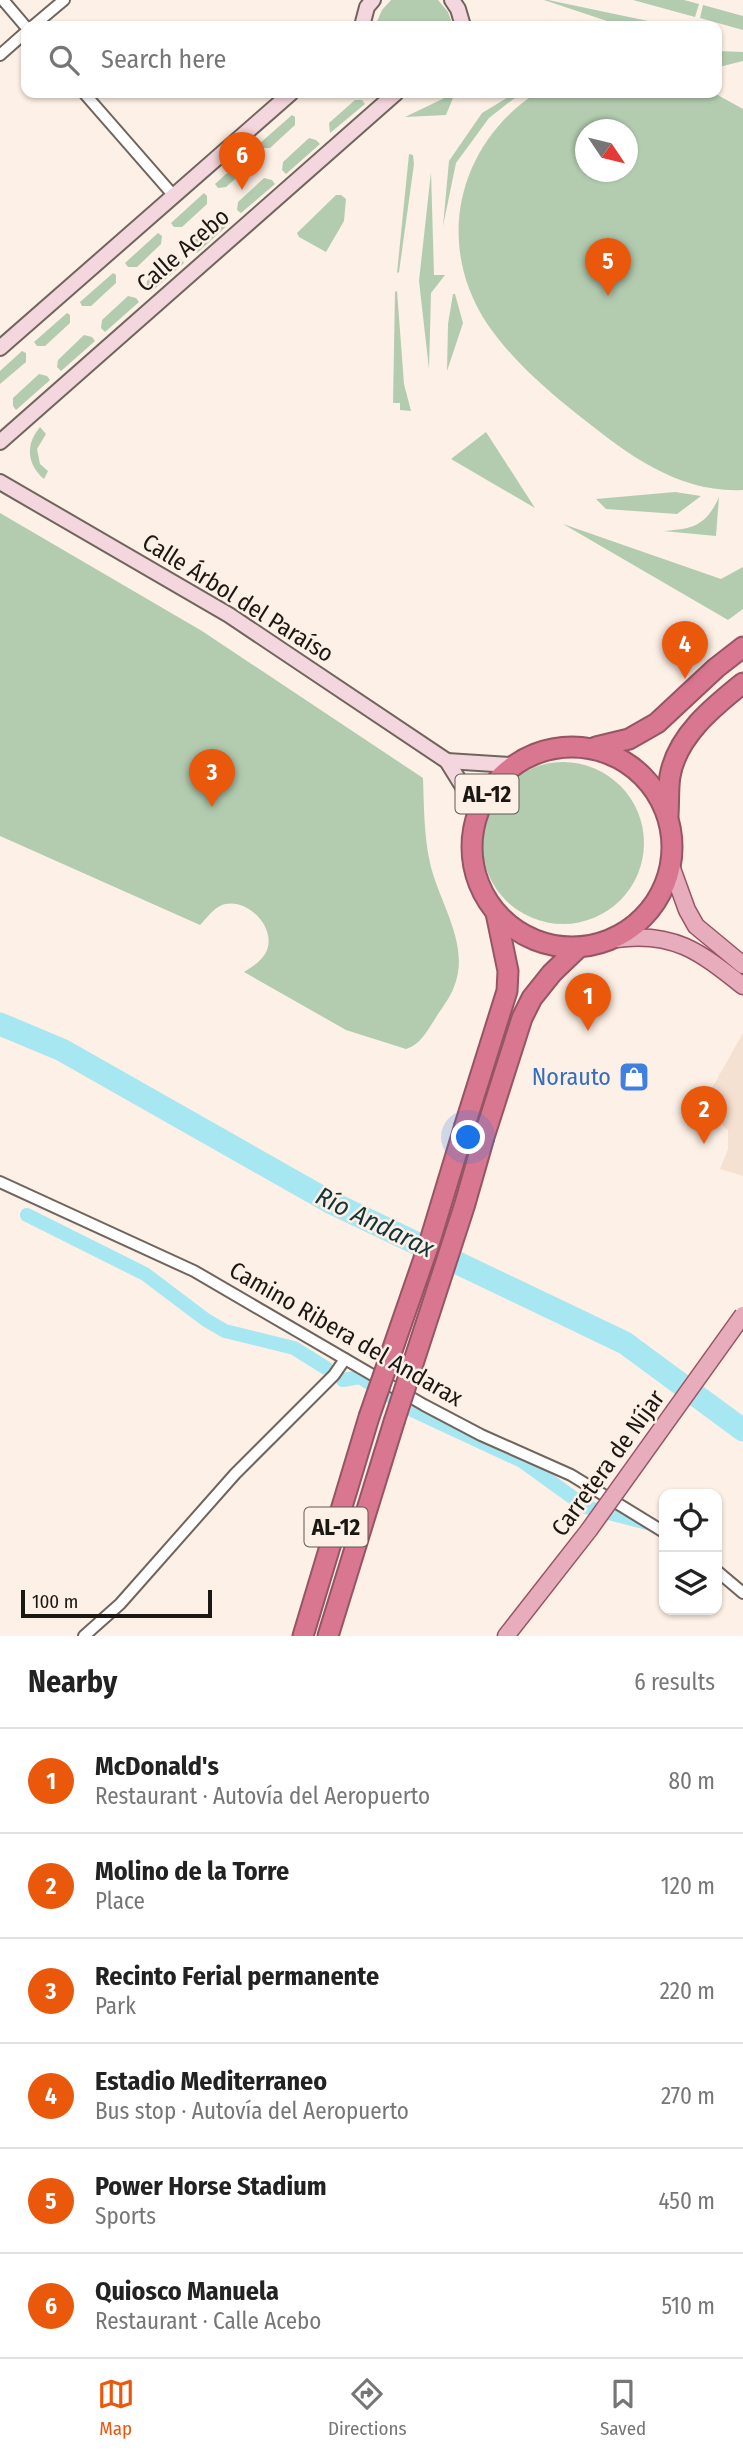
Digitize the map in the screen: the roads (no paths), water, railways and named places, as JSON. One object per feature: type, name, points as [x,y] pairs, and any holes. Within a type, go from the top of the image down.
[{"type":"highway","name":"AL-12","points":[[303,1636],[369,1418],[429,1244],[507,991],[508,971],[496,913],[483,891],[473,856],[472,831],[478,811],[490,788],[511,765],[545,751],[566,747],[596,747],[629,739],[657,723],[716,668],[743,647]]},
{"type":"highway","name":"AL-12","points":[[496,913],[516,929],[536,939],[577,949],[616,939],[636,925],[652,907],[663,886],[670,863],[670,776],[680,749],[699,722],[743,683]]},
{"type":"highway","name":"AL-12","points":[[596,747],[637,771],[654,790],[668,819]]},
{"type":"highway","name":"AL-12","points":[[328,1636],[522,1018],[545,981],[577,949]]},
{"type":"main road","points":[[670,863],[687,910],[696,926],[743,965]]},
{"type":"main road","points":[[616,939],[636,936],[668,939],[711,961],[743,986]]},
{"type":"main road","name":"Carretera de Níjar","points":[[506,1636],[589,1530],[743,1315]]},
{"type":"street","points":[[3,0],[21,21]]},
{"type":"street","points":[[39,21],[64,0]]},
{"type":"street","points":[[452,0],[462,21]]},
{"type":"street","points":[[363,21],[369,2]]},
{"type":"street","points":[[0,55],[21,36]]},
{"type":"street","points":[[88,98],[174,196]]},
{"type":"street","name":"Calle Acebo","points":[[0,348],[285,98]]},
{"type":"street","name":"Calle Acebo","points":[[0,442],[390,98]]},
{"type":"street","name":"Calle Árbol del Paraíso","points":[[0,482],[229,615],[447,761]]},
{"type":"street","points":[[447,761],[511,765]]},
{"type":"street","points":[[447,761],[478,811]]},
{"type":"street","name":"Camino Ribera del Andarax","points":[[0,1182],[194,1271],[481,1435],[571,1475],[659,1529]]},
{"type":"street","points":[[84,1636],[120,1604],[235,1474],[334,1375],[345,1359]]},
{"type":"street","points":[[722,1575],[743,1593]]},
{"type":"waterway","name":"Río Andarax","points":[[0,1024],[62,1050],[330,1202],[625,1343],[743,1430]]},
{"type":"waterway","points":[[27,1215],[145,1274],[225,1331],[294,1348],[326,1368]]},
{"type":"waterway","points":[[343,1380],[360,1377],[414,1411],[522,1461],[586,1507],[651,1524]]},
{"type":"place","name":"Quiosco Manuela","points":[[242,190]]},
{"type":"place","name":"Power Horse Stadium","points":[[608,296]]},
{"type":"place","name":"Estadio Mediterraneo","points":[[685,679]]},
{"type":"place","name":"Recinto Ferial permanente","points":[[212,807]]},
{"type":"place","name":"McDonald's","points":[[588,1031]]},
{"type":"place","name":"Norauto","points":[[634,1077]]},
{"type":"place","name":"Molino de la Torre","points":[[704,1144]]}]
